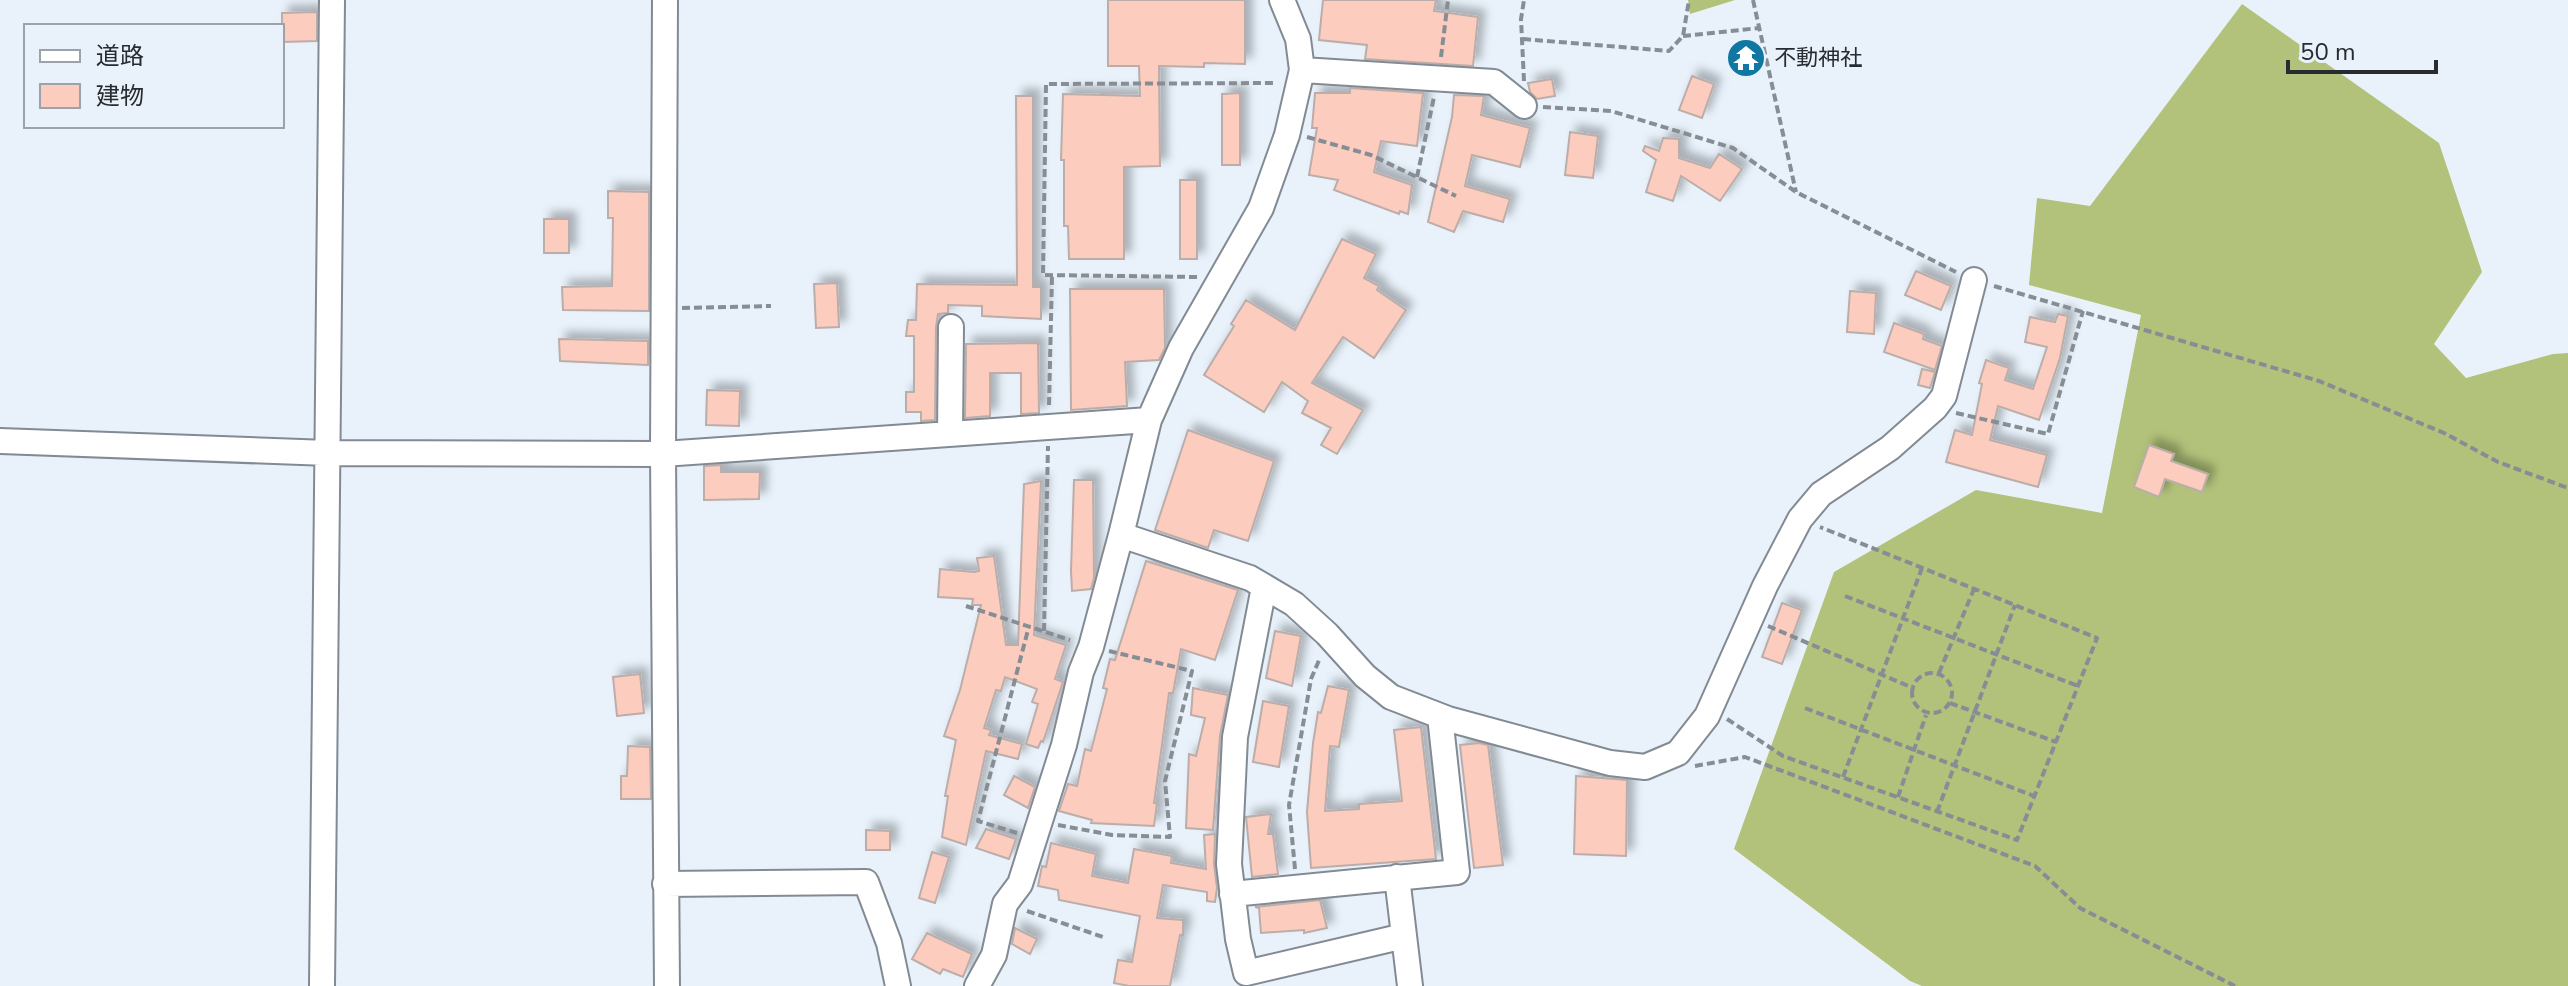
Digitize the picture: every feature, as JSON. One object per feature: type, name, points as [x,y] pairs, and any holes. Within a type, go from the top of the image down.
[{"type":"street","points":[[322,986],[332,0]]},
{"type":"street","points":[[665,0],[663,454],[667,986]]},
{"type":"street","points":[[977,986],[994,955],[1005,904],[1020,884],[1064,745],[1149,420],[1181,348],[1261,208],[1287,132],[1300,77],[1298,39],[1282,0]]},
{"type":"street","points":[[1300,77],[1438,78],[1494,82],[1524,106]]},
{"type":"street","points":[[1121,535],[1250,578],[1294,604],[1365,676],[1391,697],[1440,716],[1610,763],[1645,767],[1678,753],[1710,709],[1800,519],[1821,494],[1890,448],[1935,408],[1944,396],[1974,280]]},
{"type":"street","points":[[950,434],[951,327]]},
{"type":"street","points":[[0,441],[328,453],[663,454],[1149,420]]},
{"type":"street","points":[[1264,587],[1235,737],[1229,864],[1238,939],[1246,973],[1404,936]]},
{"type":"street","points":[[1232,894],[1457,872],[1440,716]]},
{"type":"street","points":[[1397,877],[1410,986]]},
{"type":"street","points":[[665,884],[866,882],[889,943],[898,986]]},
{"type":"path","points":[[1417,177],[1438,78],[1448,0]]},
{"type":"path","points":[[1524,0],[1521,19],[1524,106],[1611,111],[1733,148],[1796,192],[1974,280],[2319,381],[2444,433],[2498,462],[2568,488]]},
{"type":"path","points":[[1523,39],[1669,51],[1683,36],[1689,0]]},
{"type":"path","points":[[1753,0],[1796,192]]},
{"type":"path","points":[[1683,36],[1759,28]]},
{"type":"path","points":[[1222,277],[1043,275],[1046,84],[1300,77]]},
{"type":"path","points":[[1287,132],[1371,155],[1456,196]]},
{"type":"path","points":[[1044,631],[1052,275]]},
{"type":"path","points":[[664,308],[771,306]]},
{"type":"path","points":[[1935,408],[2048,434],[2083,311]]},
{"type":"path","points":[[1710,709],[1783,756],[2017,840],[2097,638],[1800,519]]},
{"type":"path","points":[[1843,777],[1922,568]]},
{"type":"path","points":[[1939,673],[1974,589]]},
{"type":"path","points":[[1845,596],[2078,686]]},
{"type":"path","points":[[1937,812],[2015,605]]},
{"type":"path","points":[[966,606],[1029,626],[1091,647],[1192,671],[1165,781],[1170,837],[1037,830],[978,821],[1029,626]]},
{"type":"path","points":[[1751,618],[1913,688]]},
{"type":"path","points":[[1298,887],[1289,805],[1311,679],[1329,637]]},
{"type":"path","points":[[1926,674],[1940,675],[1950,683],[1952,697],[1941,711],[1928,713],[1914,701],[1913,688],[1926,674]]},
{"type":"path","points":[[1950,703],[2056,742]]},
{"type":"path","points":[[1805,708],[2034,796]]},
{"type":"path","points":[[1898,797],[1926,715]]},
{"type":"path","points":[[1682,766],[1745,757],[2035,866],[2080,908],[2235,986]]},
{"type":"path","points":[[1005,904],[1103,937]]},
{"type":"green space","points":[[1688,0],[1735,0],[1690,14]]},
{"type":"green space","points":[[2242,4],[2439,143],[2482,272],[2434,344],[2466,378],[2553,354],[2568,353],[2568,986],[1922,986],[1910,981],[1734,849],[1834,572],[1976,490],[2102,513],[2141,315],[2029,285],[2037,198],[2090,206]]},
{"type":"building","points":[[1108,0],[1245,0],[1245,64],[1159,66],[1160,166],[1124,167],[1124,259],[1069,259],[1068,226],[1064,226],[1064,160],[1061,160],[1063,94],[1140,96],[1139,66],[1108,66]]},
{"type":"building","points":[[1323,0],[1436,0],[1434,11],[1478,17],[1473,66],[1365,59],[1367,45],[1319,40]]},
{"type":"building","points":[[317,12],[317,41],[284,42],[282,13]]},
{"type":"building","points":[[1692,76],[1714,84],[1702,118],[1679,110]]},
{"type":"building","points":[[1552,79],[1555,96],[1537,99],[1530,92],[1528,83]]},
{"type":"building","points":[[1350,88],[1423,93],[1417,146],[1381,141],[1374,172],[1412,185],[1408,214],[1400,211],[1399,214],[1334,190],[1338,180],[1309,175],[1317,128],[1312,128],[1315,93],[1350,93]]},
{"type":"building","points":[[1240,93],[1240,165],[1222,165],[1222,94]]},
{"type":"building","points":[[1454,95],[1484,96],[1481,115],[1530,128],[1520,167],[1472,155],[1465,186],[1510,199],[1503,222],[1463,211],[1454,232],[1428,222],[1452,117]]},
{"type":"building","points":[[1016,96],[1033,96],[1033,287],[1041,287],[1041,319],[982,316],[982,306],[948,305],[948,313],[938,314],[936,327],[935,420],[921,421],[921,412],[906,412],[906,392],[914,392],[914,336],[906,336],[908,320],[916,320],[917,284],[1017,285]]},
{"type":"building","points":[[1570,132],[1598,136],[1593,178],[1565,175]]},
{"type":"building","points":[[1663,138],[1679,139],[1679,158],[1710,168],[1719,154],[1742,169],[1720,201],[1681,176],[1673,201],[1646,192],[1656,160],[1643,151],[1645,146],[1659,151]]},
{"type":"building","points":[[1180,180],[1197,180],[1197,259],[1180,259]]},
{"type":"building","points":[[608,191],[649,192],[649,311],[563,310],[562,287],[612,286],[613,218],[608,218]]},
{"type":"building","points":[[544,219],[569,219],[569,253],[544,253]]},
{"type":"building","points":[[1342,239],[1376,254],[1364,278],[1379,286],[1377,290],[1406,310],[1374,358],[1343,337],[1312,383],[1363,410],[1337,454],[1321,445],[1331,428],[1302,413],[1308,401],[1282,382],[1264,412],[1204,375],[1246,300],[1295,330]]},
{"type":"building","points":[[1916,271],[1951,286],[1941,310],[1905,295]]},
{"type":"building","points":[[837,283],[839,327],[816,328],[814,284]]},
{"type":"building","points":[[1070,289],[1164,289],[1165,348],[1159,360],[1125,362],[1127,406],[1071,410]]},
{"type":"building","points":[[1850,291],[1876,293],[1874,334],[1847,332]]},
{"type":"building","points":[[2058,314],[2068,316],[2060,358],[2039,420],[1998,406],[1990,440],[2047,455],[2038,487],[1946,462],[1955,430],[1972,435],[1982,384],[1979,383],[1986,360],[2009,368],[2005,380],[2033,389],[2047,347],[2025,342],[2030,317],[2055,322]]},
{"type":"building","points":[[1894,323],[1924,334],[1923,339],[1942,346],[1935,370],[1884,352]]},
{"type":"building","points":[[559,339],[648,341],[648,365],[560,361]]},
{"type":"building","points":[[1038,343],[1039,413],[1021,414],[1021,373],[990,373],[990,416],[965,418],[966,344]]},
{"type":"building","points":[[1922,369],[1935,372],[1930,388],[1918,385]]},
{"type":"building","points":[[707,390],[740,391],[739,426],[706,425]]},
{"type":"building","points":[[1188,430],[1274,461],[1248,541],[1214,530],[1208,548],[1155,530]]},
{"type":"building","points":[[2149,445],[2174,454],[2171,461],[2208,474],[2202,492],[2165,479],[2159,497],[2134,487]]},
{"type":"building","points":[[721,465],[721,472],[760,472],[759,499],[704,500],[704,466]]},
{"type":"building","points":[[1074,480],[1093,480],[1094,578],[1091,589],[1072,591],[1071,571]]},
{"type":"building","points":[[1041,481],[1034,635],[1066,645],[1055,679],[1063,682],[1043,742],[1038,748],[1026,744],[1038,704],[1032,702],[1037,689],[1005,677],[1001,691],[996,690],[984,728],[991,730],[989,735],[1022,744],[1018,759],[986,751],[966,845],[942,837],[948,796],[945,796],[956,740],[944,736],[960,690],[981,605],[972,605],[973,599],[938,597],[940,569],[979,571],[977,558],[994,556],[1006,645],[1018,645],[1024,484]]},
{"type":"building","points":[[1146,561],[1238,590],[1215,660],[1181,649],[1173,693],[1169,693],[1154,803],[1157,803],[1154,826],[1091,823],[1092,820],[1059,811],[1068,784],[1077,786],[1085,749],[1091,751],[1107,689],[1103,688],[1110,659],[1115,660]]},
{"type":"building","points":[[1782,603],[1802,610],[1782,664],[1762,657]]},
{"type":"building","points":[[1275,631],[1301,636],[1292,686],[1266,678]]},
{"type":"building","points":[[640,674],[644,713],[617,716],[613,677]]},
{"type":"building","points":[[1328,686],[1349,690],[1339,747],[1330,746],[1325,811],[1359,809],[1359,804],[1402,801],[1394,730],[1421,727],[1436,859],[1311,868],[1307,812],[1313,743],[1318,712],[1321,713]]},
{"type":"building","points":[[1193,688],[1228,695],[1220,736],[1213,830],[1186,828],[1189,754],[1196,756],[1205,718],[1191,715]]},
{"type":"building","points":[[1263,701],[1289,706],[1279,767],[1253,762]]},
{"type":"building","points":[[1460,745],[1488,745],[1503,865],[1474,868]]},
{"type":"building","points":[[628,746],[650,747],[651,799],[621,799],[621,776],[627,776]]},
{"type":"building","points":[[1014,776],[1035,787],[1028,808],[1004,795]]},
{"type":"building","points":[[1576,776],[1627,780],[1626,856],[1574,854]]},
{"type":"building","points":[[1271,814],[1268,834],[1273,834],[1278,874],[1252,877],[1246,817]]},
{"type":"building","points":[[986,829],[1016,839],[1009,859],[976,848]]},
{"type":"building","points":[[866,830],[890,831],[890,850],[866,850]]},
{"type":"building","points":[[1215,834],[1215,902],[1207,901],[1207,892],[1163,885],[1157,918],[1183,920],[1183,935],[1180,935],[1170,986],[1114,983],[1118,960],[1132,962],[1140,916],[1059,900],[1058,890],[1038,886],[1051,843],[1096,854],[1092,876],[1128,883],[1134,849],[1172,856],[1171,863],[1206,869],[1204,835]]},
{"type":"building","points":[[932,852],[949,857],[935,903],[919,898]]},
{"type":"building","points":[[1320,900],[1327,928],[1304,933],[1304,930],[1261,933],[1259,908],[1255,907]]},
{"type":"building","points":[[1015,928],[1037,939],[1030,954],[1012,944]]},
{"type":"building","points":[[927,933],[972,954],[963,977],[943,969],[940,974],[912,959]]},
{"type":"place","name":"不動神社","points":[[1746,58]]}]
